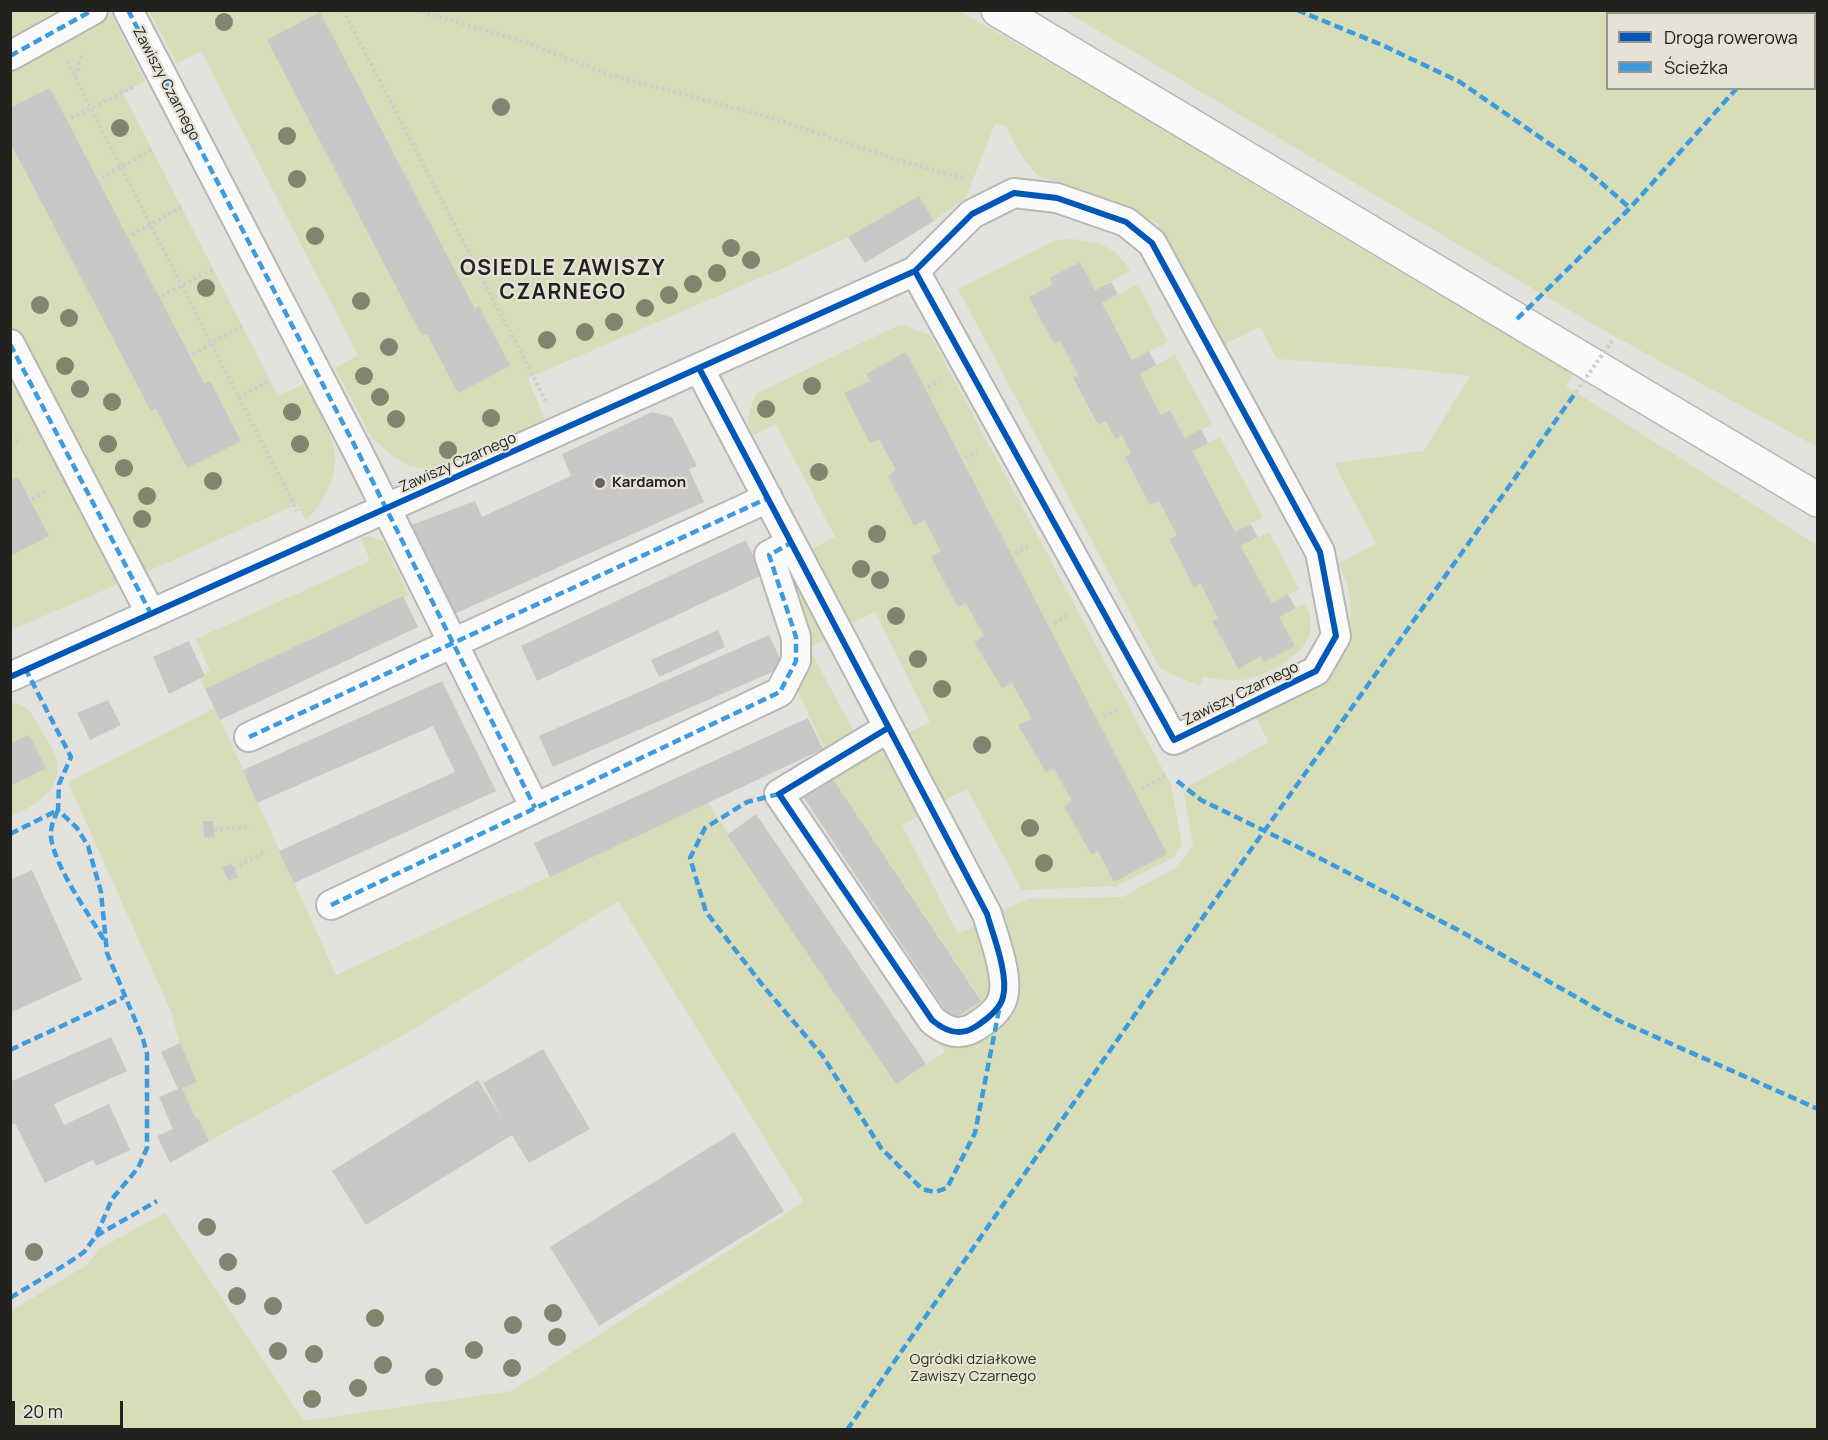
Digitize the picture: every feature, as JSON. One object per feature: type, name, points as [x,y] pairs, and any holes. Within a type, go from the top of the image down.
[{"type":"main road","points":[[998,10],[1818,500]]},
{"type":"street","points":[[10,56],[93,10]]},
{"type":"street","name":"Zawiszy Czarnego","points":[[128,10],[358,452],[385,509]]},
{"type":"street","name":"Zawiszy Czarnego","points":[[10,677],[915,271],[972,214],[1014,193],[1057,198],[1126,222],[1152,243],[1320,552],[1336,636],[1316,671],[1174,740],[915,271]]},
{"type":"street","points":[[10,345],[151,614]]},
{"type":"street","points":[[699,368],[987,914],[1001,965],[1004,990],[1000,1004],[995,1011],[967,1031],[948,1032],[932,1020],[779,794],[888,728]]},
{"type":"street","points":[[249,737],[768,498]]},
{"type":"street","points":[[385,509],[535,808]]},
{"type":"street","points":[[331,905],[780,692],[796,661],[796,637],[769,555],[791,543]]},
{"type":"path","points":[[343,10],[533,376],[558,431]]},
{"type":"path","points":[[416,10],[528,43],[607,74],[772,118],[895,159],[1014,193]]},
{"type":"path","points":[[53,32],[282,483]]},
{"type":"path","points":[[72,118],[160,73]]},
{"type":"path","points":[[102,178],[152,150]]},
{"type":"path","points":[[132,235],[182,207]]},
{"type":"path","points":[[162,296],[213,269]]},
{"type":"path","points":[[193,354],[242,326]]},
{"type":"path","points":[[1576,392],[1614,338]]},
{"type":"path","points":[[239,398],[270,380]]},
{"type":"path","points":[[10,445],[21,439]]},
{"type":"path","points":[[32,499],[47,490]]},
{"type":"path","points":[[1142,789],[1171,772]]},
{"type":"path","points":[[214,830],[251,826]]},
{"type":"path","points":[[234,868],[266,850]]},
{"type":"green space","points":[[11,11],[109,11],[145,81],[123,93],[278,396],[306,383],[333,444],[335,464],[325,495],[306,520],[297,504],[11,630]]},
{"type":"green space","name":"Ogródki działkowe Zawiszy Czarnego","points":[[149,11],[960,11],[1150,121],[1307,217],[1574,374],[1566,386],[1817,545],[1817,1429],[11,1430],[11,1311],[87,1265],[99,1249],[165,1213],[304,1421],[512,1391],[804,1202],[618,901],[402,1036],[209,1141],[182,1088],[197,1082],[180,1044],[172,1014],[68,782],[215,708],[336,975],[708,803],[896,1083],[945,1052],[938,1042],[944,1032],[996,1015],[991,916],[1028,899],[1123,897],[1175,868],[1187,855],[1193,844],[1183,789],[1269,742],[1255,716],[1322,680],[1334,667],[1348,639],[1351,608],[1349,592],[1338,564],[1376,544],[1334,463],[1424,451],[1470,376],[1412,369],[1277,359],[1260,327],[1223,345],[1157,223],[1107,200],[1037,175],[1020,154],[1006,126],[995,124],[966,197],[934,221],[919,197],[848,237],[792,264],[528,378],[546,423],[434,470],[410,467],[372,438],[335,368],[358,355],[201,51],[177,63]]},
{"type":"green space","points":[[1065,11],[1817,11],[1817,447],[1596,326]]},
{"type":"green space","points":[[1071,239],[1106,247],[1119,256],[1130,271],[1095,290],[1079,262],[1050,278],[1053,284],[1030,297],[1060,341],[1078,375],[1073,379],[1097,425],[1106,421],[1122,435],[1131,454],[1125,458],[1150,505],[1159,501],[1177,535],[1169,540],[1194,586],[1200,583],[1218,618],[1212,621],[1237,669],[1261,656],[1294,645],[1279,617],[1305,603],[1311,623],[1308,639],[1290,659],[1267,672],[1241,680],[1203,677],[1201,686],[1170,674],[1159,667],[958,289],[1054,241]]},
{"type":"green space","points":[[1138,284],[1168,342],[1132,360],[1102,303]]},
{"type":"green space","points":[[901,324],[930,335],[1171,785],[1182,845],[1173,858],[1116,886],[1022,890],[967,789],[943,801],[906,734],[930,722],[875,612],[851,623],[812,549],[835,537],[776,424],[753,435],[751,430],[749,414],[756,394]]},
{"type":"green space","points":[[1175,355],[1212,424],[1185,438],[1170,410],[1161,415],[1140,374]]},
{"type":"green space","points":[[1220,437],[1263,517],[1235,532],[1192,451]]},
{"type":"green space","points":[[1269,532],[1299,589],[1272,603],[1241,546]]},
{"type":"green space","points":[[368,536],[383,541],[408,595],[205,689],[199,676],[210,671],[196,639],[370,561],[361,538]]},
{"type":"green space","points":[[783,558],[828,638],[809,648],[856,736],[825,750],[795,685]]},
{"type":"green space","points":[[11,703],[21,705],[30,712],[53,750],[57,773],[55,782],[44,797],[11,816]]},
{"type":"green space","points":[[885,741],[925,813],[902,825],[958,934],[982,923],[990,983],[988,1000],[968,1021],[952,1020],[981,1000],[831,776]]},
{"type":"building","points":[[320,12],[475,309],[479,306],[510,366],[458,393],[427,334],[422,336],[267,40]]},
{"type":"building","points":[[50,88],[204,383],[210,381],[241,441],[187,468],[156,409],[151,411],[10,142],[10,108]]},
{"type":"building","points":[[919,196],[934,221],[865,263],[848,237]]},
{"type":"building","points":[[1080,262],[1095,290],[1111,282],[1118,294],[1102,303],[1132,360],[1149,351],[1156,365],[1140,374],[1161,415],[1170,410],[1185,438],[1201,429],[1208,443],[1192,451],[1235,532],[1250,524],[1258,537],[1241,546],[1272,603],[1288,594],[1296,608],[1279,617],[1295,646],[1264,662],[1261,656],[1238,669],[1212,621],[1218,618],[1200,583],[1194,587],[1169,539],[1177,535],[1159,501],[1150,505],[1125,457],[1131,454],[1122,435],[1115,439],[1106,421],[1098,425],[1073,378],[1078,375],[1060,341],[1054,344],[1029,297],[1053,284],[1049,278]]},
{"type":"building","points":[[906,352],[1167,854],[1114,882],[1098,851],[1091,854],[1064,806],[1072,801],[1054,769],[1046,772],[1018,725],[1032,719],[1012,683],[1002,688],[974,642],[984,636],[966,603],[958,607],[931,557],[941,551],[925,520],[914,526],[888,476],[896,470],[879,439],[870,443],[844,393],[870,381],[866,374]]},
{"type":"building","points":[[652,412],[672,417],[697,466],[689,469],[704,502],[452,615],[406,527],[475,501],[482,517],[571,476],[562,454]]},
{"type":"building","points":[[10,476],[13,480],[18,477],[49,536],[10,556]]},
{"type":"building","points":[[746,540],[762,575],[537,681],[521,646]]},
{"type":"building","points":[[403,596],[418,627],[220,720],[205,689]]},
{"type":"building","points":[[718,630],[725,647],[659,677],[651,660]]},
{"type":"building","points":[[769,635],[784,667],[553,767],[539,736]]},
{"type":"building","points":[[189,641],[205,676],[169,694],[153,657]]},
{"type":"building","points":[[442,681],[496,791],[294,883],[279,851],[455,772],[433,726],[257,803],[243,770]]},
{"type":"building","points":[[108,700],[121,725],[90,740],[77,713]]},
{"type":"building","points":[[808,718],[823,749],[550,877],[534,843]]},
{"type":"building","points":[[29,735],[46,768],[10,786],[10,744]]},
{"type":"building","points":[[831,776],[981,1001],[952,1020],[802,795]]},
{"type":"building","points":[[756,814],[926,1064],[896,1084],[727,835]]},
{"type":"building","points":[[203,821],[213,821],[215,837],[204,838]]},
{"type":"building","points":[[231,863],[238,877],[229,881],[222,868]]},
{"type":"building","points":[[32,870],[82,980],[10,1013],[10,880]]},
{"type":"building","points":[[111,1037],[127,1071],[54,1104],[64,1125],[109,1104],[130,1150],[96,1166],[93,1160],[45,1183],[15,1123],[10,1125],[10,1082]]},
{"type":"building","points":[[180,1043],[197,1082],[182,1088],[209,1141],[170,1163],[157,1136],[173,1129],[159,1097],[178,1089],[161,1052]]},
{"type":"building","points":[[543,1049],[590,1129],[529,1163],[512,1135],[366,1225],[332,1171],[478,1080],[503,1120],[483,1083]]},
{"type":"building","points":[[734,1132],[784,1211],[599,1326],[550,1247]]},
{"type":"marked path","points":[[10,56],[93,10]]},
{"type":"marked path","points":[[128,10],[358,452],[535,808]]},
{"type":"marked path","points":[[1297,10],[1382,45],[1460,82],[1583,167],[1630,208]]},
{"type":"marked path","points":[[1517,319],[1630,208],[1735,90]]},
{"type":"marked path","points":[[10,344],[151,614]]},
{"type":"marked path","points":[[847,1430],[1179,951],[1576,392]]},
{"type":"marked path","points":[[249,737],[768,498]]},
{"type":"marked path","points":[[331,905],[780,692],[796,661],[796,637],[769,555],[791,543]]},
{"type":"marked path","points":[[10,1298],[84,1252],[96,1236],[112,1199],[138,1168],[147,1148],[147,1054],[143,1039],[107,953],[101,892],[88,846],[77,828],[58,810],[59,784],[71,757],[26,670]]},
{"type":"marked path","points":[[1177,781],[1201,800],[1304,850],[1460,931],[1613,1018],[1818,1109]]},
{"type":"marked path","points":[[779,794],[747,802],[705,828],[690,858],[706,912],[764,987],[822,1055],[881,1148],[922,1189],[935,1192],[947,1188],[975,1133],[999,1010]]},
{"type":"marked path","points":[[58,810],[51,830],[58,862],[104,940]]},
{"type":"marked path","points":[[10,834],[58,810]]},
{"type":"marked path","points":[[10,1050],[124,997]]},
{"type":"marked path","points":[[96,1236],[157,1201]]},
{"type":"cycle path","points":[[10,677],[915,271],[972,214],[1014,193],[1057,198],[1126,222],[1152,243],[1320,552],[1336,636],[1316,671],[1174,740],[915,271]]},
{"type":"cycle path","points":[[699,368],[987,914],[1002,967],[1003,997],[999,1006],[988,1018],[963,1032],[947,1030],[932,1020],[779,794],[888,728]]},
{"type":"place","name":"Kardamon","points":[[600,483]]},
{"type":"district","name":"OSIEDLE ZAWISZY CZARNEGO","points":[[563,281]]}]
